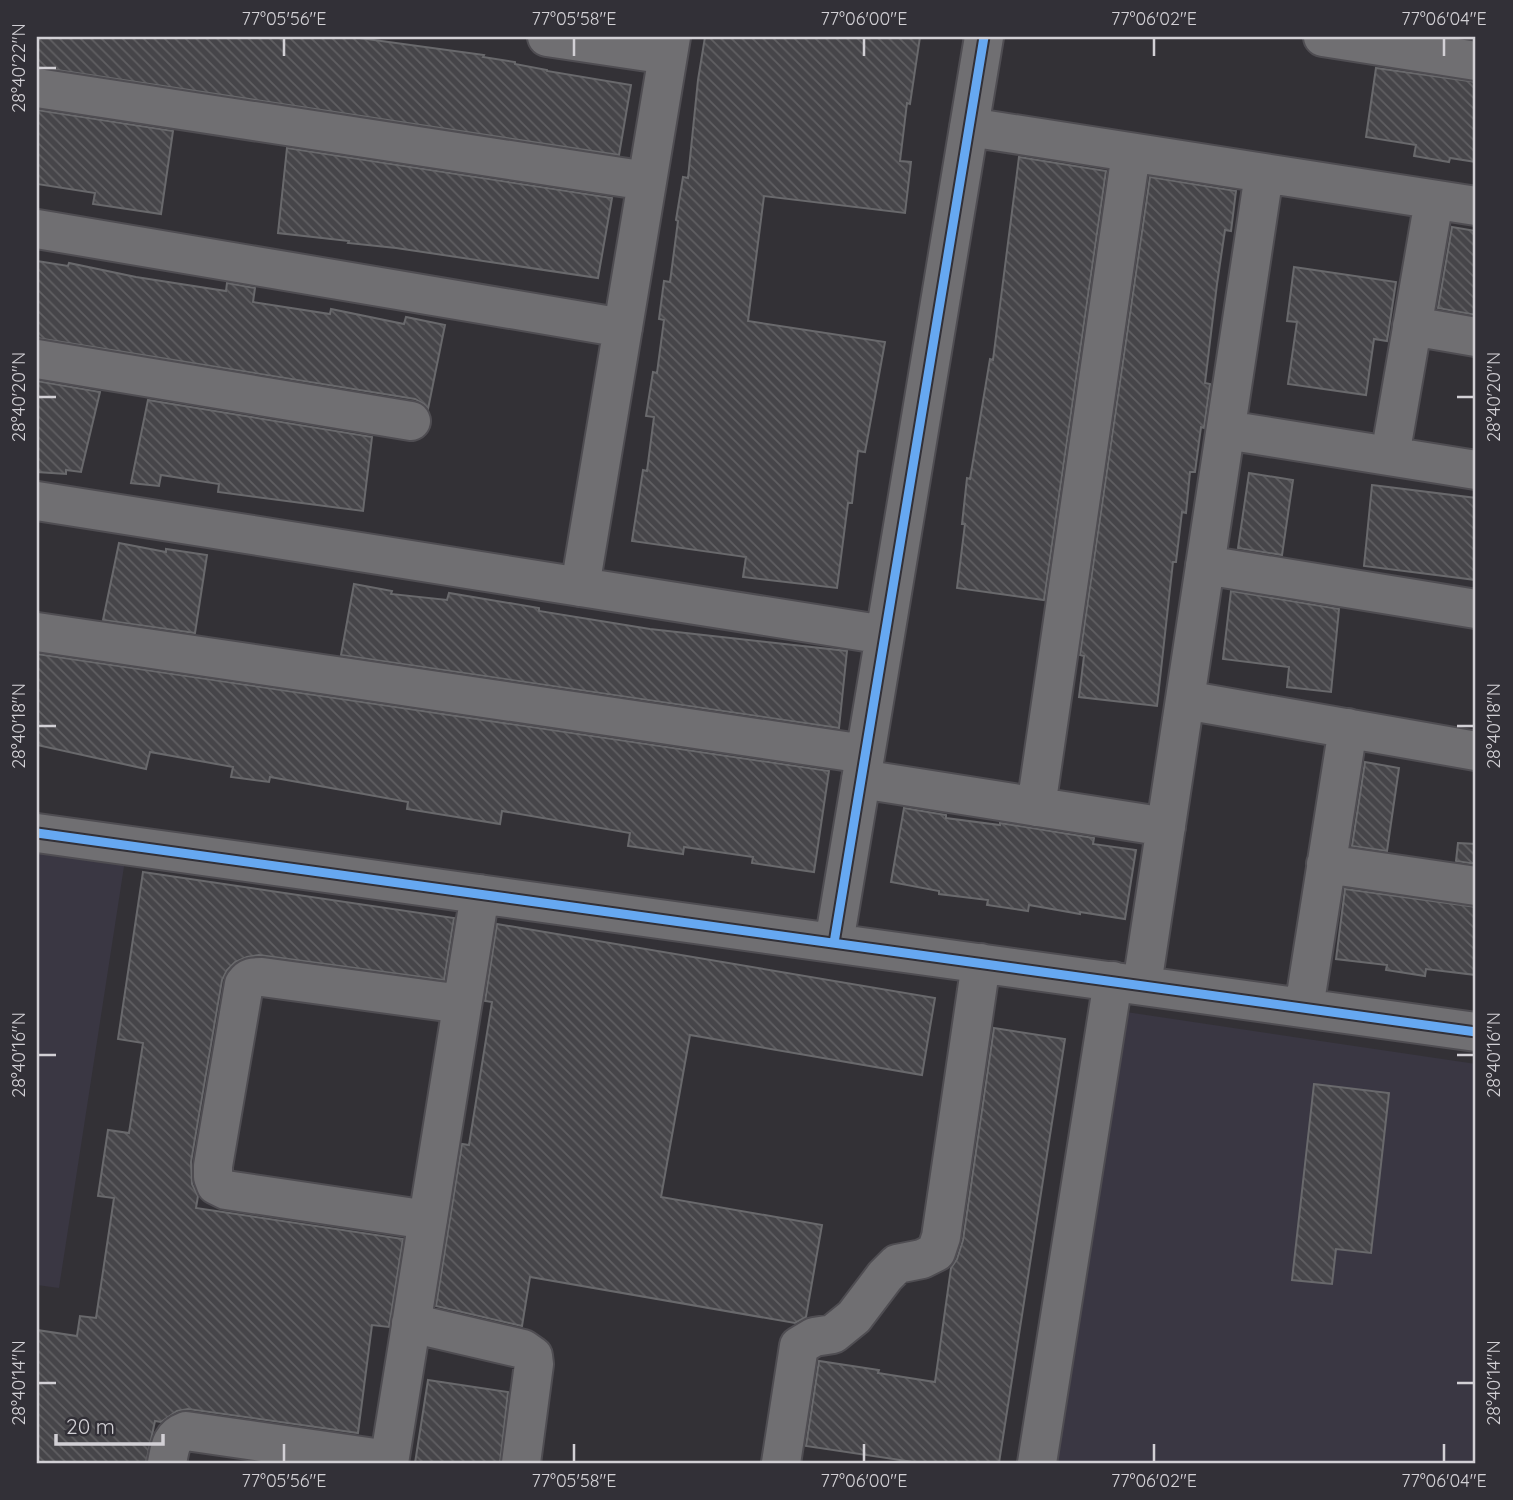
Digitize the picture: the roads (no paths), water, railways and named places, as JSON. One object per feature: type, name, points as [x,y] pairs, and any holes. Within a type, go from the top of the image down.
[{"type":"street","points":[[547,37],[669,46],[580,587]]},
{"type":"street","points":[[834,943],[984,37]]},
{"type":"street","points":[[1323,37],[1476,61]]},
{"type":"street","points":[[37,88],[647,181]]},
{"type":"street","points":[[969,127],[1476,206]]},
{"type":"street","points":[[1036,807],[1131,153]]},
{"type":"street","points":[[1037,1463],[1127,983],[1166,827],[1264,174]]},
{"type":"street","points":[[1390,456],[1434,200]]},
{"type":"street","points":[[37,229],[623,328]]},
{"type":"street","points":[[1412,326],[1476,337]]},
{"type":"street","points":[[37,359],[411,421]]},
{"type":"street","points":[[1226,430],[1476,470]]},
{"type":"street","points":[[37,500],[885,635]]},
{"type":"street","points":[[1205,565],[1476,609]]},
{"type":"street","points":[[37,632],[863,767],[1036,807],[1166,827]]},
{"type":"street","points":[[1185,700],[1476,751]]},
{"type":"street","points":[[1304,1008],[1348,728]]},
{"type":"street","points":[[37,833],[1476,1032]]},
{"type":"street","points":[[1326,863],[1476,886]]},
{"type":"street","points":[[167,1463],[170,1443],[176,1435],[186,1432],[389,1462],[480,894]]},
{"type":"street","points":[[781,1463],[799,1346],[814,1337],[833,1334],[854,1317],[897,1264],[922,1259],[936,1252],[941,1237],[981,963]]},
{"type":"street","points":[[428,1220],[226,1189],[216,1185],[213,1166],[244,984],[253,976],[462,1004]]},
{"type":"street","points":[[411,1323],[523,1349],[533,1356],[521,1463]]}]
